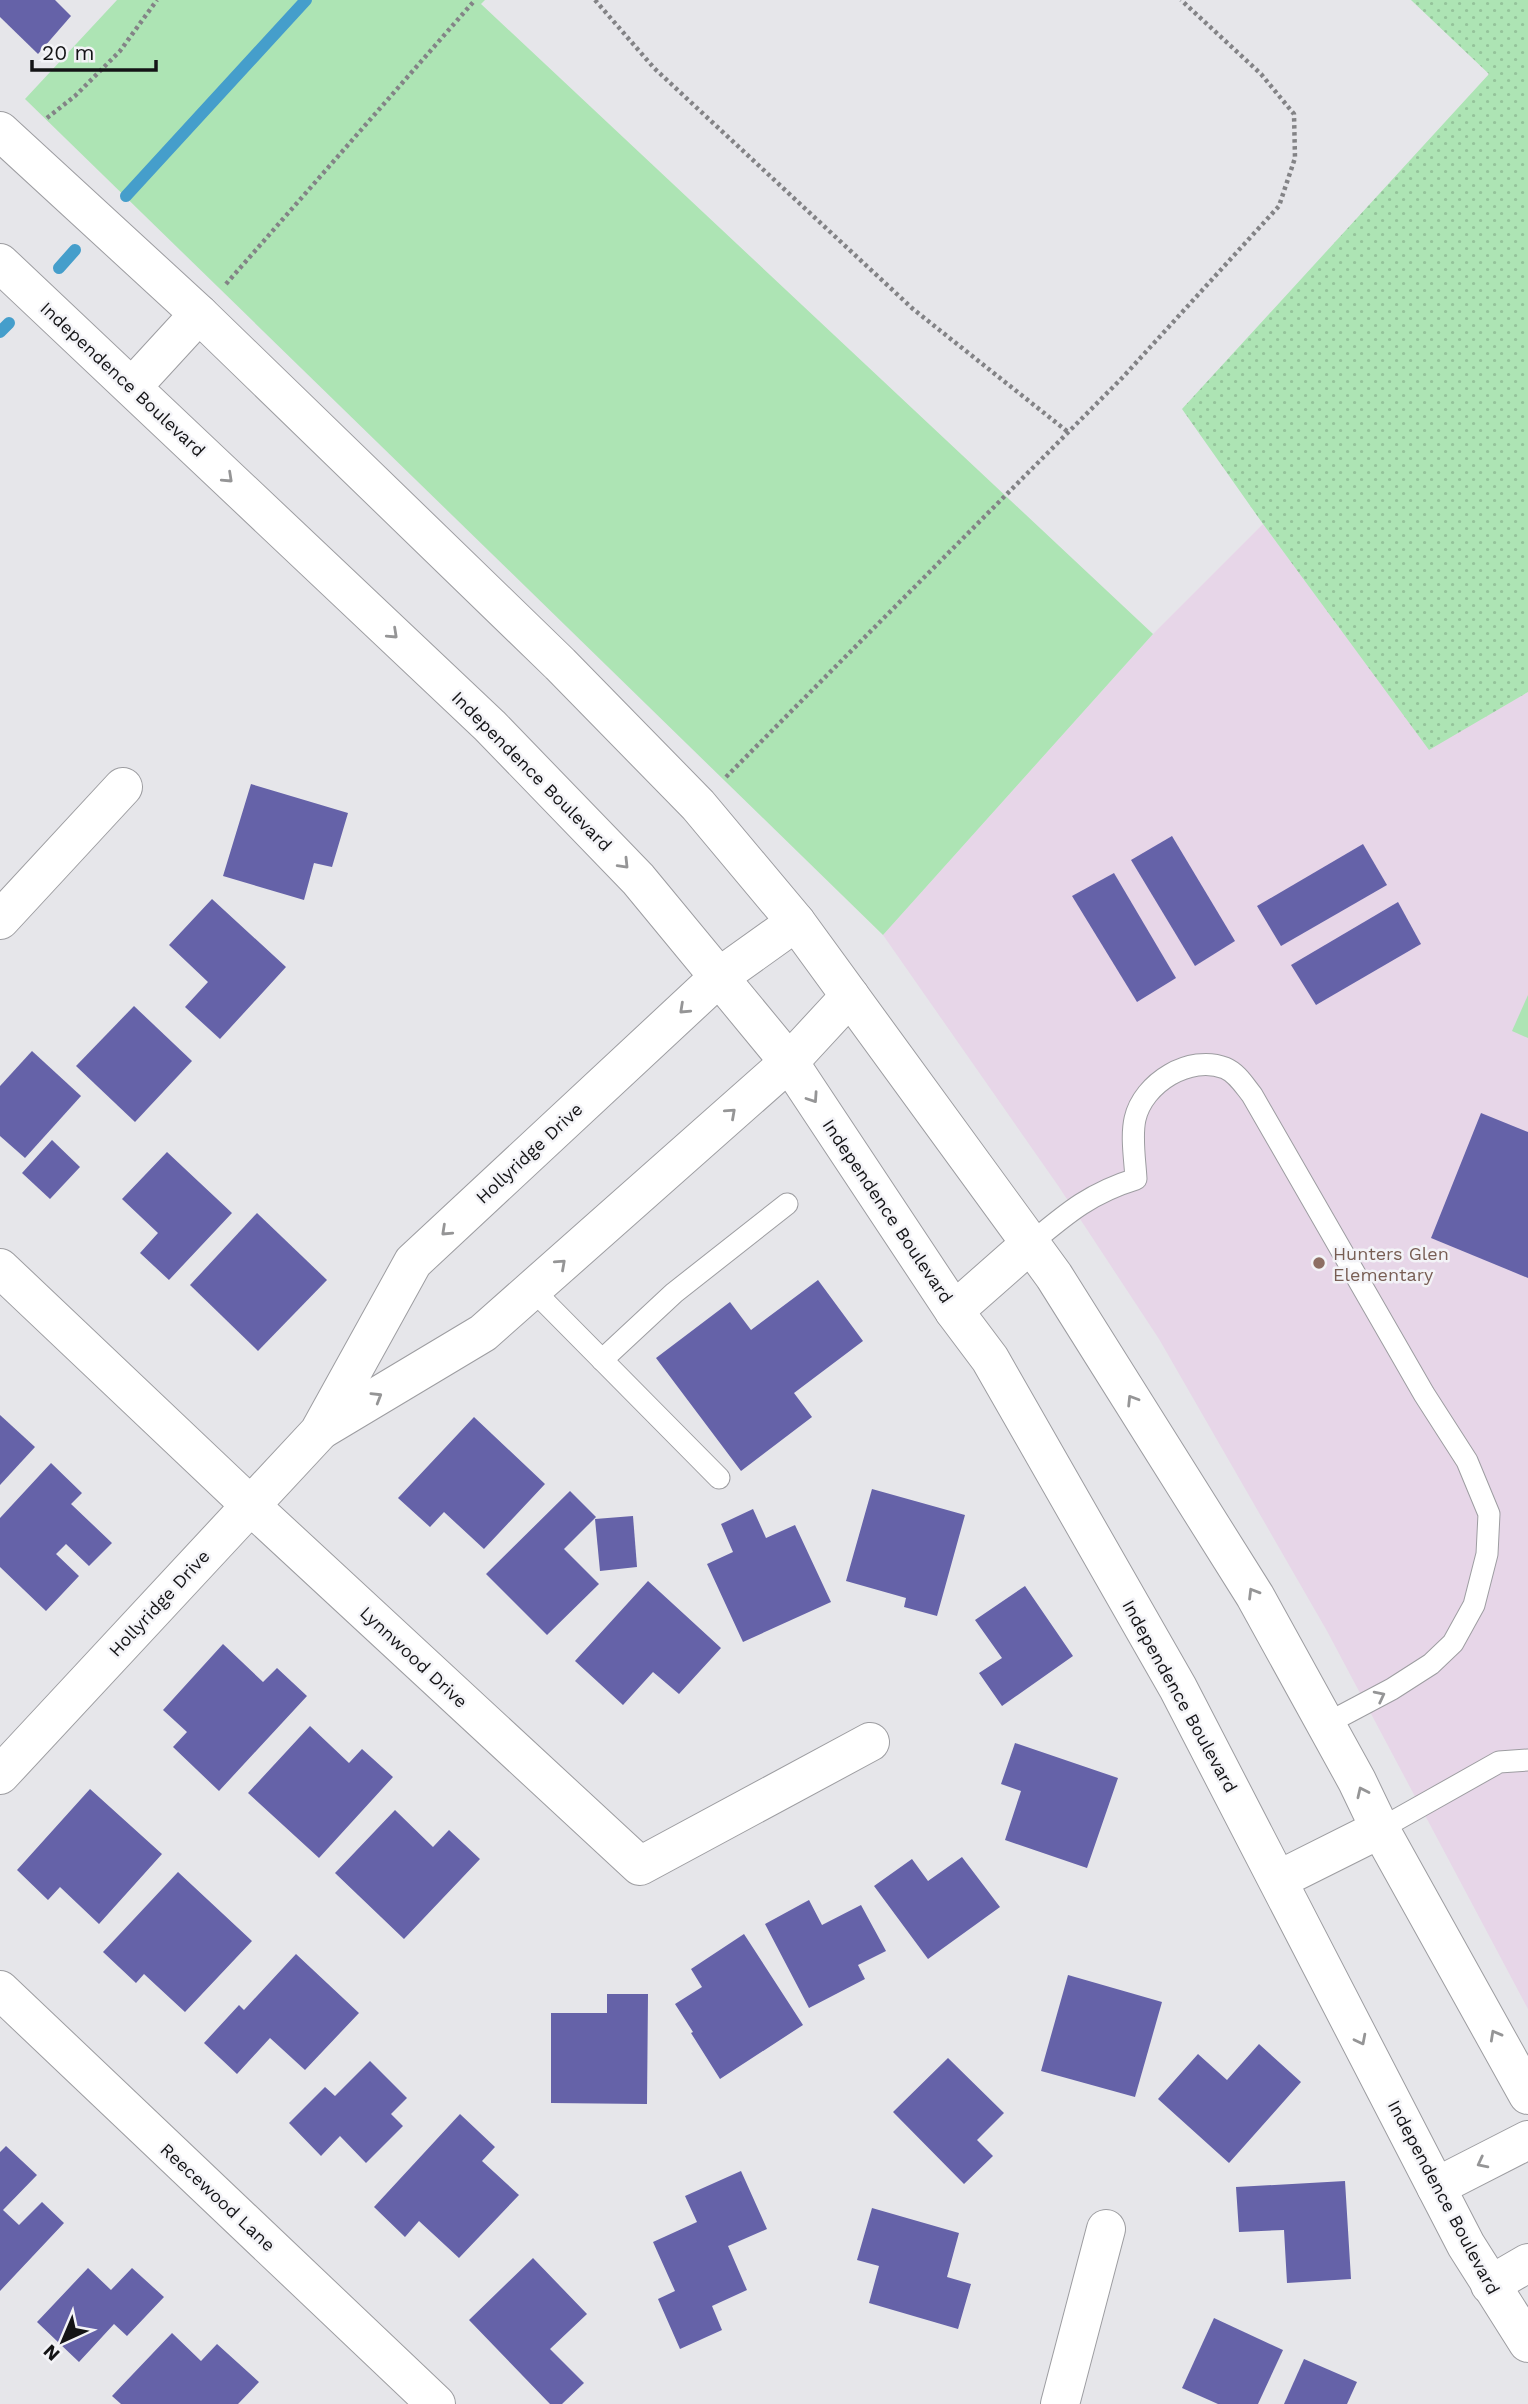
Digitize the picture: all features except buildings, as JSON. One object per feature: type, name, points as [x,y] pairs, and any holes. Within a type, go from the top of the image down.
[{"type":"main road","points":[[7,138],[200,314],[560,664],[698,805],[796,922],[1054,1276],[1255,1596],[1380,1829],[1528,2095]]},
{"type":"main road","name":"Independence Boulevard","points":[[0,263],[490,726],[639,879],[789,1062],[954,1311],[990,1359],[1171,1676],[1436,2187],[1490,2286],[1528,2343]]},
{"type":"main road","points":[[132,387],[200,314]]},
{"type":"main road","points":[[0,920],[123,787]]},
{"type":"main road","name":"Hollyridge Drive","points":[[0,1775],[319,1432],[413,1262],[719,976],[796,922]]},
{"type":"main road","name":"Hollyridge Drive","points":[[319,1432],[484,1333],[789,1062],[850,996]]},
{"type":"main road","points":[[954,1311],[1030,1244]]},
{"type":"main road","name":"Lynnwood Drive","points":[[0,1268],[250,1505],[640,1866],[870,1742]]},
{"type":"main road","points":[[1278,1880],[1380,1829]]},
{"type":"main road","name":"Reecewood Lane","points":[[0,1990],[436,2404]]},
{"type":"main road","points":[[1436,2187],[1528,2140]]},
{"type":"main road","points":[[1060,2404],[1106,2229]]},
{"type":"main road","points":[[1490,2286],[1528,2263]]},
{"type":"lane","points":[[1030,1244],[1077,1205],[1101,1191],[1136,1179],[1135,1118],[1146,1097],[1167,1076],[1187,1067],[1224,1068],[1238,1078],[1252,1095],[1424,1394],[1467,1461],[1489,1514],[1487,1554],[1474,1605],[1453,1643],[1431,1664],[1392,1689],[1326,1724]]},
{"type":"lane","points":[[602,1360],[674,1293],[787,1204]]},
{"type":"lane","points":[[532,1289],[719,1478]]},
{"type":"lane","points":[[1380,1829],[1499,1762],[1528,1760]]},
{"type":"path","points":[[7,138],[75,96],[120,51],[157,0]]},
{"type":"path","points":[[200,314],[475,0]]},
{"type":"path","points":[[595,0],[654,68],[914,309],[1068,432]]},
{"type":"path","points":[[698,805],[1123,377],[1279,206],[1295,158],[1294,114],[1261,74],[1181,0]]},
{"type":"shaded area","name":"Hunters Glen Elementary","points":[[1263,524],[1429,749],[1528,692],[1528,2009],[1327,1631],[1159,1339],[1059,1187],[883,935],[1153,634]]},
{"type":"green space","points":[[117,0],[485,0],[481,4],[1153,634],[883,935],[25,99]]},
{"type":"green space","points":[[1411,0],[1528,0],[1528,692],[1429,750],[1182,409],[1489,74]]},
{"type":"green space","points":[[1528,995],[1528,1038],[1512,1031]]},
{"type":"waterway","points":[[126,196],[306,0]]},
{"type":"waterway","points":[[59,268],[75,250]]},
{"type":"waterway","points":[[0,332],[9,323]]},
{"type":"place","name":"Hunters Glen Elementary","points":[[1319,1263]]}]
